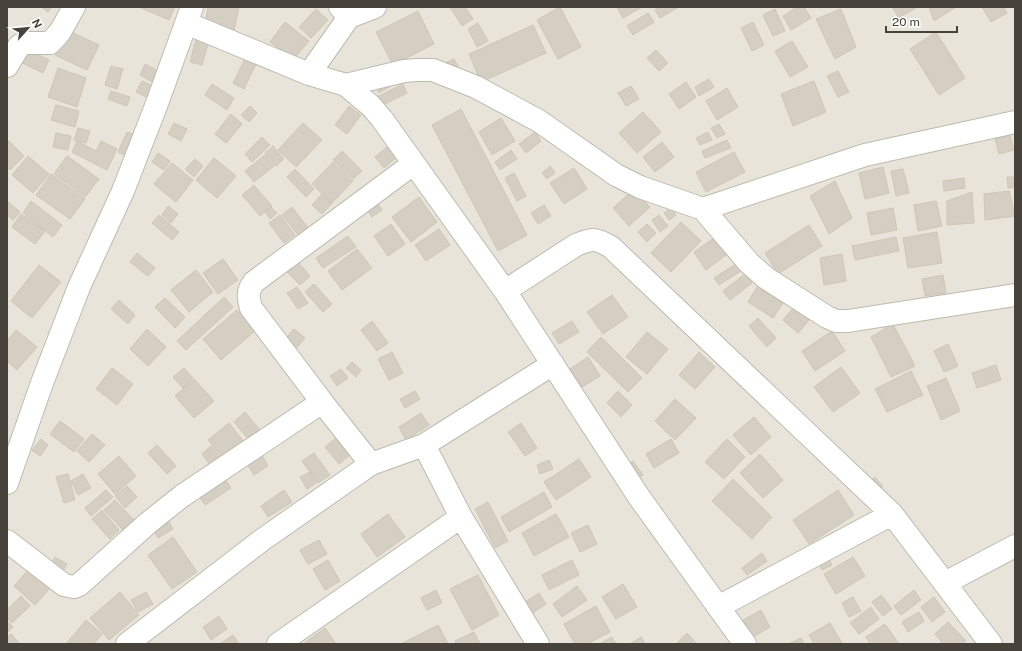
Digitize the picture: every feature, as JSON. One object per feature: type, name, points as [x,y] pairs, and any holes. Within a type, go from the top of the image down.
[{"type":"street","points":[[7,66],[19,46],[23,43],[50,43],[60,32],[74,7]]},
{"type":"street","points":[[309,74],[344,12],[375,7]]},
{"type":"street","points":[[7,483],[42,383],[76,294],[123,191],[189,15],[309,74],[346,85],[371,106],[382,119],[505,291],[554,364],[639,497],[745,644]]},
{"type":"street","points":[[346,85],[404,71],[433,70],[476,87],[539,122],[616,175],[640,187],[703,209],[749,263],[766,278],[827,317],[836,321],[848,321],[1015,295]]},
{"type":"street","points":[[703,209],[865,155],[1015,122]]},
{"type":"street","points":[[372,464],[322,402],[251,308],[248,297],[249,289],[254,282],[413,164]]},
{"type":"street","points":[[505,291],[576,245],[588,241],[599,240],[611,247],[892,514],[991,644]]},
{"type":"street","points":[[128,644],[262,540],[372,464],[424,445],[554,364]]},
{"type":"street","points":[[7,541],[64,585],[74,587],[79,585],[148,523],[182,496],[322,402]]},
{"type":"street","points":[[424,445],[460,517],[538,644]]},
{"type":"street","points":[[718,607],[892,514]]},
{"type":"street","points":[[278,644],[460,517]]},
{"type":"street","points":[[945,583],[1015,546]]},
{"type":"shaded area","points":[[7,7],[1015,7],[1015,644],[7,644]]},
{"type":"building","points":[[41,7],[52,7],[48,12]]},
{"type":"building","points":[[139,7],[175,7],[169,20]]},
{"type":"building","points":[[208,7],[239,7],[234,30],[205,24]]},
{"type":"building","points":[[450,7],[465,7],[473,19],[462,26]]},
{"type":"building","points":[[560,7],[581,47],[558,59],[537,20]]},
{"type":"building","points":[[617,7],[642,7],[623,18]]},
{"type":"building","points":[[660,7],[677,8],[660,18],[655,10]]},
{"type":"building","points":[[797,7],[804,7],[811,18],[791,30],[783,16]]},
{"type":"building","points":[[892,7],[917,7],[899,18]]},
{"type":"building","points":[[929,7],[956,7],[934,21]]},
{"type":"building","points":[[982,7],[1004,7],[1007,13],[991,22]]},
{"type":"building","points":[[316,9],[328,20],[311,38],[299,27]]},
{"type":"building","points":[[775,9],[785,31],[773,36],[763,15]]},
{"type":"building","points":[[841,9],[856,47],[835,59],[816,19]]},
{"type":"building","points":[[418,11],[434,44],[393,65],[376,32]]},
{"type":"building","points":[[648,13],[654,22],[633,35],[627,26]]},
{"type":"building","points":[[285,22],[309,41],[293,60],[270,42]]},
{"type":"building","points":[[753,22],[764,45],[752,51],[741,28]]},
{"type":"building","points":[[478,23],[488,41],[477,47],[468,29]]},
{"type":"building","points":[[533,25],[546,53],[481,82],[469,54]]},
{"type":"building","points":[[67,30],[99,45],[87,70],[55,55]]},
{"type":"building","points":[[936,32],[965,78],[939,95],[910,49]]},
{"type":"building","points":[[197,36],[209,40],[202,65],[190,62]]},
{"type":"building","points":[[792,41],[808,67],[790,77],[775,51]]},
{"type":"building","points":[[24,48],[49,60],[43,73],[18,61]]},
{"type":"building","points":[[656,50],[668,63],[659,71],[647,58]]},
{"type":"building","points":[[245,59],[256,64],[244,89],[233,83]]},
{"type":"building","points":[[454,59],[459,68],[451,72],[445,63]]},
{"type":"building","points":[[145,64],[162,73],[156,84],[140,75]]},
{"type":"building","points":[[111,66],[123,69],[117,89],[105,85]]},
{"type":"building","points":[[58,68],[86,78],[77,107],[48,97]]},
{"type":"building","points":[[838,71],[849,92],[838,97],[827,76]]},
{"type":"building","points":[[386,79],[391,86],[379,93],[375,87]]},
{"type":"building","points":[[709,79],[714,87],[699,96],[695,87]]},
{"type":"building","points":[[142,81],[154,87],[148,98],[136,92]]},
{"type":"building","points":[[814,81],[826,112],[793,126],[781,94]]},
{"type":"building","points":[[686,82],[696,97],[679,109],[669,94]]},
{"type":"building","points":[[212,84],[234,98],[227,110],[205,95]]},
{"type":"building","points":[[403,84],[407,93],[379,107],[375,98]]},
{"type":"building","points":[[631,86],[639,99],[626,106],[618,93]]},
{"type":"building","points":[[727,88],[738,107],[717,120],[706,101]]},
{"type":"building","points":[[111,91],[130,97],[127,106],[108,99]]},
{"type":"building","points":[[56,105],[79,111],[75,127],[51,120]]},
{"type":"building","points":[[250,106],[257,113],[249,122],[241,115]]},
{"type":"building","points":[[349,106],[361,115],[347,134],[335,125]]},
{"type":"building","points":[[461,109],[527,235],[498,251],[432,125]]},
{"type":"building","points":[[643,112],[661,132],[637,153],[619,133]]},
{"type":"building","points":[[231,114],[242,124],[226,143],[215,134]]},
{"type":"building","points":[[501,118],[515,141],[492,155],[479,132]]},
{"type":"building","points":[[174,123],[187,129],[181,141],[168,134]]},
{"type":"building","points":[[303,123],[322,140],[296,167],[278,150]]},
{"type":"building","points":[[719,124],[725,134],[717,138],[711,128]]},
{"type":"building","points":[[78,128],[90,131],[86,143],[74,140]]},
{"type":"building","points":[[127,132],[138,136],[129,157],[118,152]]},
{"type":"building","points":[[535,132],[541,141],[526,153],[519,144]]},
{"type":"building","points":[[708,132],[712,140],[700,145],[696,138]]},
{"type":"building","points":[[56,133],[71,136],[68,150],[53,147]]},
{"type":"building","points":[[1010,135],[1014,150],[999,154],[995,139]]},
{"type":"building","points":[[262,137],[270,145],[252,162],[245,154]]},
{"type":"building","points":[[727,140],[731,148],[705,158],[702,151]]},
{"type":"building","points":[[9,141],[24,156],[10,170],[7,167],[7,144]]},
{"type":"building","points":[[77,141],[96,151],[101,141],[117,149],[107,170],[72,152]]},
{"type":"building","points":[[662,142],[674,157],[655,172],[643,157]]},
{"type":"building","points":[[273,146],[284,159],[276,166],[265,153]]},
{"type":"building","points":[[387,147],[396,158],[384,168],[375,157]]},
{"type":"building","points":[[511,150],[517,159],[500,170],[495,162]]},
{"type":"building","points":[[342,151],[362,171],[353,179],[333,160]]},
{"type":"building","points":[[734,152],[745,172],[706,192],[696,172]]},
{"type":"building","points":[[158,153],[170,161],[164,170],[152,162]]},
{"type":"building","points":[[265,155],[274,166],[254,182],[245,171]]},
{"type":"building","points":[[28,156],[49,174],[33,193],[12,175]]},
{"type":"building","points":[[67,156],[99,179],[85,197],[54,174]]},
{"type":"building","points":[[214,158],[236,176],[217,198],[196,180]]},
{"type":"building","points":[[195,159],[203,166],[194,177],[185,169]]},
{"type":"building","points":[[333,162],[353,181],[332,203],[312,184]]},
{"type":"building","points":[[172,163],[193,180],[176,202],[154,184]]},
{"type":"building","points":[[550,166],[555,173],[547,179],[542,173]]},
{"type":"building","points":[[883,167],[889,193],[865,199],[859,173]]},
{"type":"building","points":[[574,168],[587,189],[564,204],[550,183]]},
{"type":"building","points":[[295,169],[314,189],[306,197],[287,177]]},
{"type":"building","points":[[903,169],[909,193],[896,196],[891,171]]},
{"type":"building","points":[[514,173],[526,196],[517,201],[505,178]]},
{"type":"building","points":[[51,174],[85,199],[70,219],[36,195]]},
{"type":"building","points":[[1007,177],[1015,177],[1015,187],[1008,188]]},
{"type":"building","points":[[964,178],[965,188],[944,191],[943,181]]},
{"type":"building","points":[[835,181],[852,218],[829,234],[810,196]]},
{"type":"building","points":[[254,185],[272,206],[260,216],[242,195]]},
{"type":"building","points":[[634,189],[650,207],[629,226],[613,208]]},
{"type":"building","points":[[1009,191],[1015,216],[985,220],[984,194]]},
{"type":"building","points":[[972,192],[974,223],[947,225],[947,201]]},
{"type":"building","points":[[322,194],[332,203],[322,214],[312,205]]},
{"type":"building","points":[[373,196],[382,210],[372,217],[363,203]]},
{"type":"building","points":[[419,197],[437,222],[411,242],[392,217]]},
{"type":"building","points":[[7,201],[20,212],[13,220],[7,215]]},
{"type":"building","points":[[31,201],[62,225],[53,237],[23,213]]},
{"type":"building","points":[[936,201],[942,226],[918,231],[914,205]]},
{"type":"building","points":[[544,205],[551,216],[538,224],[531,213]]},
{"type":"building","points":[[168,206],[178,214],[171,223],[162,215]]},
{"type":"building","points":[[271,207],[277,213],[270,219],[265,212]]},
{"type":"building","points":[[292,207],[308,228],[299,236],[282,215]]},
{"type":"building","points":[[671,208],[676,215],[669,220],[664,213]]},
{"type":"building","points":[[893,208],[897,230],[871,235],[867,213]]},
{"type":"building","points":[[21,214],[45,231],[35,244],[12,227]]},
{"type":"building","points":[[159,215],[179,232],[172,240],[152,223]]},
{"type":"building","points":[[280,215],[295,235],[284,243],[269,223]]},
{"type":"building","points":[[659,215],[668,226],[660,232],[652,220]]},
{"type":"building","points":[[681,222],[701,241],[671,272],[651,253]]},
{"type":"building","points":[[391,224],[405,244],[388,256],[374,236]]},
{"type":"building","points":[[647,224],[656,233],[647,242],[638,232]]},
{"type":"building","points":[[809,225],[822,246],[778,274],[765,253]]},
{"type":"building","points":[[439,229],[450,245],[426,261],[415,245]]},
{"type":"building","points":[[937,232],[942,263],[908,268],[903,238]]},
{"type":"building","points":[[718,235],[730,252],[706,270],[694,252]]},
{"type":"building","points":[[348,236],[356,247],[323,268],[316,258]]},
{"type":"building","points":[[896,237],[899,251],[855,260],[852,246]]},
{"type":"building","points":[[357,249],[372,268],[342,290],[328,271]]},
{"type":"building","points":[[137,253],[155,268],[148,276],[130,262]]},
{"type":"building","points":[[842,254],[846,281],[824,285],[820,258]]},
{"type":"building","points":[[223,259],[238,280],[218,294],[203,273]]},
{"type":"building","points":[[296,260],[310,276],[300,285],[285,270]]},
{"type":"building","points":[[739,262],[744,269],[719,285],[714,278]]},
{"type":"building","points":[[39,265],[61,282],[32,318],[11,301]]},
{"type":"building","points":[[196,270],[213,292],[189,312],[171,290]]},
{"type":"building","points":[[745,274],[752,283],[730,300],[723,291]]},
{"type":"building","points":[[943,275],[946,293],[925,296],[922,279]]},
{"type":"building","points":[[314,284],[332,304],[323,312],[305,292]]},
{"type":"building","points":[[297,287],[308,303],[298,309],[287,293]]},
{"type":"building","points":[[757,287],[783,303],[773,318],[748,302]]},
{"type":"building","points":[[612,295],[628,317],[603,334],[587,312]]},
{"type":"building","points":[[224,297],[233,307],[186,350],[177,341]]},
{"type":"building","points":[[165,298],[185,317],[175,328],[155,307]]},
{"type":"building","points":[[119,300],[135,315],[128,324],[111,309]]},
{"type":"building","points":[[794,307],[809,320],[798,333],[783,320]]},
{"type":"building","points":[[237,310],[255,331],[221,360],[203,339]]},
{"type":"building","points":[[758,318],[776,338],[767,347],[749,326]]},
{"type":"building","points":[[372,321],[388,343],[377,351],[361,330]]},
{"type":"building","points":[[572,321],[579,332],[559,344],[552,333]]},
{"type":"building","points":[[893,324],[915,366],[891,377],[871,337]]},
{"type":"building","points":[[147,329],[166,347],[148,366],[130,349]]},
{"type":"building","points":[[294,329],[305,338],[294,351],[283,342]]},
{"type":"building","points":[[16,330],[37,347],[17,370],[7,361],[7,341]]},
{"type":"building","points":[[832,331],[845,351],[815,371],[802,351]]},
{"type":"building","points":[[647,332],[668,349],[647,374],[626,357]]},
{"type":"building","points":[[601,337],[642,378],[628,392],[587,352]]},
{"type":"building","points":[[948,344],[958,366],[944,372],[934,351]]},
{"type":"building","points":[[392,352],[403,373],[389,380],[378,359]]},
{"type":"building","points":[[699,352],[715,367],[695,389],[679,375]]},
{"type":"building","points":[[588,357],[600,376],[582,387],[570,369]]},
{"type":"building","points":[[352,362],[361,370],[356,377],[346,368]]},
{"type":"building","points":[[996,365],[1001,380],[977,388],[972,373]]},
{"type":"building","points":[[841,367],[860,393],[833,412],[814,387]]},
{"type":"building","points":[[112,368],[133,384],[117,405],[96,389]]},
{"type":"building","points":[[184,368],[193,378],[183,388],[173,377]]},
{"type":"building","points":[[341,369],[348,378],[337,386],[330,376]]},
{"type":"building","points":[[911,371],[923,395],[887,412],[875,389]]},
{"type":"building","points":[[946,378],[960,411],[941,420],[927,386]]},
{"type":"building","points":[[194,379],[214,401],[194,418],[175,396]]},
{"type":"building","points":[[415,391],[420,399],[405,408],[400,399]]},
{"type":"building","points":[[618,391],[632,405],[621,417],[607,403]]},
{"type":"building","points":[[675,399],[696,418],[675,440],[655,421]]},
{"type":"building","points":[[245,412],[261,431],[249,440],[234,422]]},
{"type":"building","points":[[421,413],[429,425],[406,440],[399,427]]},
{"type":"building","points":[[754,417],[771,437],[751,455],[733,435]]},
{"type":"building","points":[[60,421],[84,439],[74,452],[50,434]]},
{"type":"building","points":[[229,423],[244,442],[223,458],[208,440]]},
{"type":"building","points":[[521,423],[537,448],[525,456],[508,432]]},
{"type":"building","points":[[92,434],[105,445],[89,462],[77,451]]},
{"type":"building","points":[[336,438],[350,455],[339,464],[325,447]]},
{"type":"building","points":[[41,439],[48,445],[40,456],[32,450]]},
{"type":"building","points":[[671,439],[679,453],[654,468],[646,454]]},
{"type":"building","points":[[727,439],[745,457],[724,479],[705,462]]},
{"type":"building","points":[[157,445],[176,466],[167,474],[148,453]]},
{"type":"building","points":[[211,446],[221,458],[211,466],[202,454]]},
{"type":"building","points":[[260,452],[268,466],[254,475],[245,461]]},
{"type":"building","points":[[314,453],[330,475],[318,483],[302,461]]},
{"type":"building","points":[[760,454],[783,480],[763,498],[740,473]]},
{"type":"building","points":[[119,456],[136,476],[115,494],[98,474]]},
{"type":"building","points":[[579,459],[591,477],[556,500],[544,482]]},
{"type":"building","points":[[549,460],[553,469],[540,474],[537,465]]},
{"type":"building","points":[[633,461],[643,475],[634,482],[624,467]]},
{"type":"building","points":[[310,472],[316,483],[307,489],[300,477]]},
{"type":"building","points":[[68,474],[75,500],[64,503],[56,477]]},
{"type":"building","points":[[83,474],[91,488],[78,495],[71,481]]},
{"type":"building","points":[[222,475],[231,488],[205,505],[197,493]]},
{"type":"building","points":[[875,477],[883,487],[877,492],[869,482]]},
{"type":"building","points":[[733,479],[772,517],[752,539],[712,501]]},
{"type":"building","points":[[127,486],[137,497],[125,508],[115,496]]},
{"type":"building","points":[[106,490],[113,497],[91,516],[85,508]]},
{"type":"building","points":[[284,490],[292,502],[268,517],[261,506]]},
{"type":"building","points":[[838,490],[854,515],[809,544],[793,520]]},
{"type":"building","points":[[544,492],[552,507],[509,532],[501,517]]},
{"type":"building","points":[[115,500],[134,520],[123,530],[104,510]]},
{"type":"building","points":[[488,502],[508,541],[495,548],[475,509]]},
{"type":"building","points":[[102,510],[119,530],[110,539],[92,519]]},
{"type":"building","points":[[388,514],[405,537],[377,557],[361,534]]},
{"type":"building","points":[[556,514],[569,537],[534,556],[522,533]]},
{"type":"building","points":[[165,515],[173,529],[158,538],[150,524]]},
{"type":"building","points":[[588,525],[597,544],[580,552],[571,533]]},
{"type":"building","points":[[173,537],[197,572],[172,589],[148,555]]},
{"type":"building","points":[[319,540],[327,554],[308,564],[300,550]]},
{"type":"building","points":[[762,553],[767,561],[747,575],[742,568]]},
{"type":"building","points":[[826,553],[832,565],[822,570],[817,558]]},
{"type":"building","points":[[55,557],[67,564],[61,575],[49,568]]},
{"type":"building","points":[[853,557],[865,576],[836,594],[824,574]]},
{"type":"building","points":[[328,560],[340,581],[325,590],[313,569]]},
{"type":"building","points":[[572,560],[579,575],[549,590],[542,575]]},
{"type":"building","points":[[30,568],[51,587],[35,605],[14,586]]},
{"type":"building","points":[[478,575],[499,615],[472,630],[450,589]]},
{"type":"building","points":[[623,584],[637,607],[616,619],[602,597]]},
{"type":"building","points":[[577,586],[587,600],[562,617],[553,604]]},
{"type":"building","points":[[436,590],[442,603],[427,610],[421,598]]},
{"type":"building","points":[[914,590],[921,600],[901,615],[894,606]]},
{"type":"building","points":[[120,592],[139,615],[109,640],[90,618]]},
{"type":"building","points":[[146,592],[153,604],[138,612],[131,600]]},
{"type":"building","points":[[539,593],[546,604],[527,617],[519,606]]},
{"type":"building","points":[[881,595],[892,609],[883,616],[872,602]]},
{"type":"building","points":[[21,596],[30,606],[12,623],[7,618],[7,610]]},
{"type":"building","points":[[853,597],[861,611],[849,617],[842,603]]},
{"type":"building","points":[[934,597],[945,612],[932,622],[921,607]]},
{"type":"building","points":[[596,606],[610,632],[587,644],[575,644],[564,624]]},
{"type":"building","points":[[871,607],[879,619],[859,634],[850,623]]},
{"type":"building","points":[[761,610],[770,627],[753,637],[743,620]]},
{"type":"building","points":[[919,612],[924,621],[908,632],[902,622]]},
{"type":"building","points":[[219,616],[227,629],[211,640],[203,627]]},
{"type":"building","points":[[86,620],[102,634],[94,644],[66,644]]},
{"type":"building","points":[[7,621],[13,627],[7,633]]},
{"type":"building","points":[[948,622],[966,641],[962,644],[943,644],[935,634]]},
{"type":"building","points":[[830,623],[842,643],[814,644],[809,635]]},
{"type":"building","points":[[885,624],[899,644],[870,644],[866,637]]},
{"type":"building","points":[[438,625],[448,644],[401,644]]},
{"type":"building","points":[[325,628],[336,644],[303,644]]},
{"type":"building","points":[[474,632],[480,644],[456,644],[455,641]]},
{"type":"building","points":[[687,633],[697,644],[676,644]]},
{"type":"building","points":[[11,634],[20,644],[7,644],[7,637]]},
{"type":"building","points":[[233,635],[239,644],[220,644]]},
{"type":"building","points":[[612,637],[616,644],[600,644]]},
{"type":"building","points":[[641,637],[645,644],[630,644]]},
{"type":"building","points":[[801,638],[804,644],[788,644]]}]
